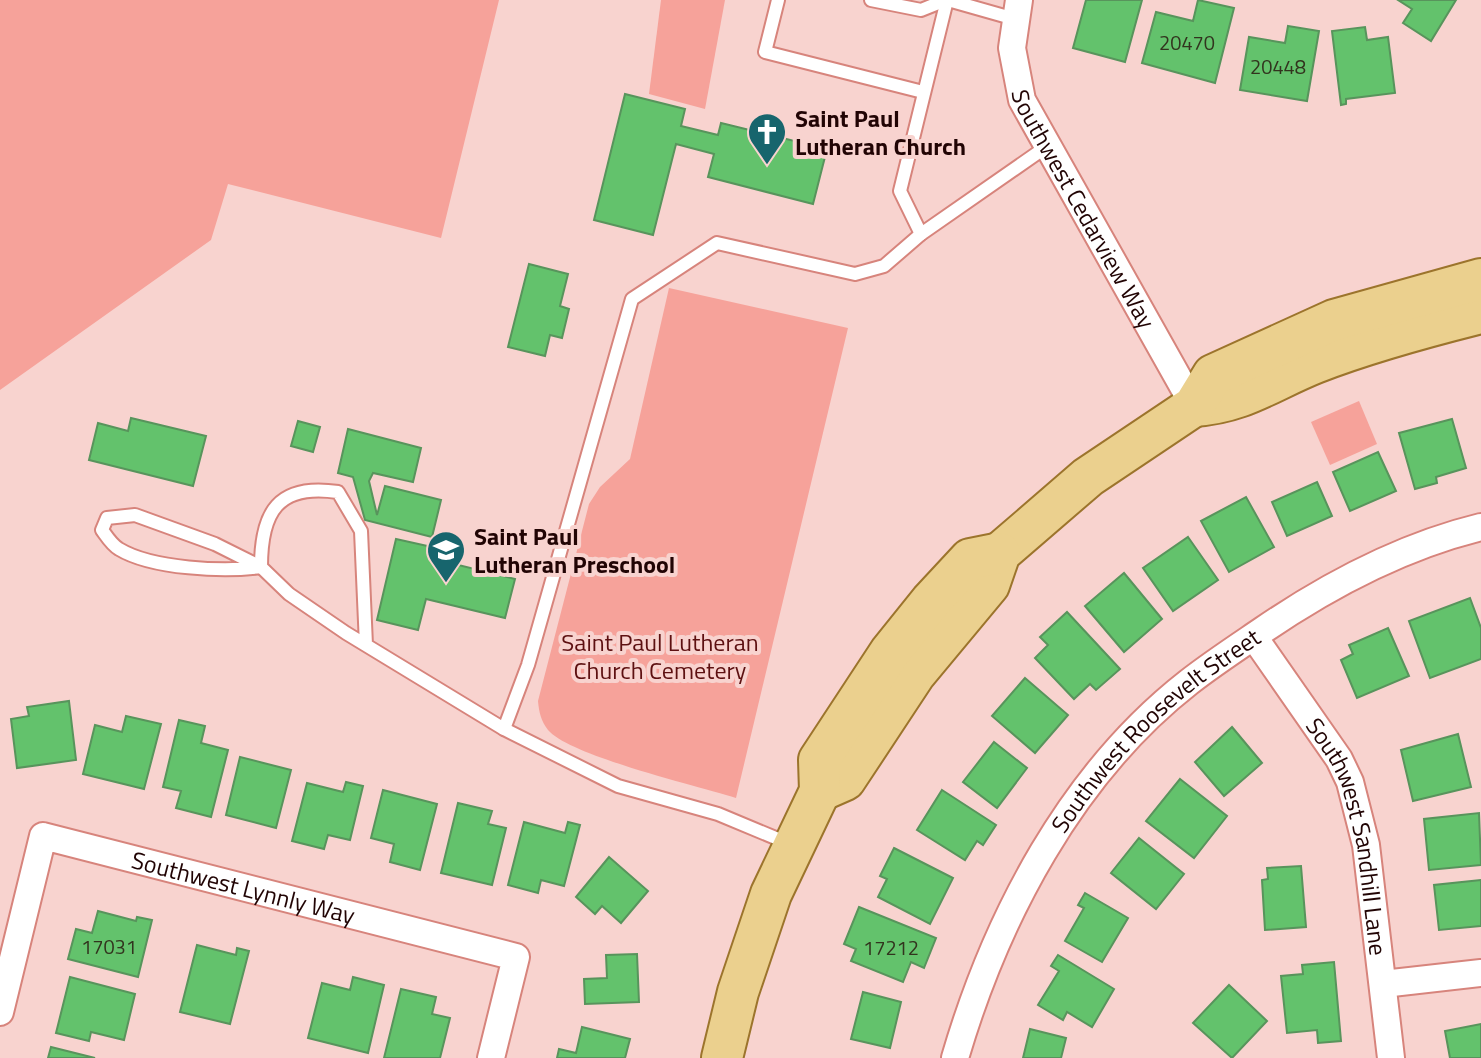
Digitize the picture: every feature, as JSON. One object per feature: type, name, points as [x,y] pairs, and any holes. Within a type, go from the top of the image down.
[{"type":"main road","points":[[722,1058],[753,942],[793,845],[820,791],[819,760],[890,652],[970,559],[1000,553],[1088,477],[1194,406],[1213,375],[1271,347],[1390,302],[1481,279]]},
{"type":"main road","points":[[1194,406],[1228,404],[1314,364],[1391,336],[1481,313]]},
{"type":"street","name":"Southwest Cedarview Way","points":[[1017,9],[1014,70],[1022,100],[1194,406]]},
{"type":"street","name":"Southwest Roosevelt Street","points":[[955,1058],[971,1004],[1002,927],[1040,858],[1114,757],[1160,708],[1188,683],[1330,587],[1439,538],[1481,527]]},
{"type":"street","name":"Southwest Sandhill Lane","points":[[1254,637],[1339,759],[1350,782],[1366,845],[1391,1058]]},
{"type":"street","name":"Southwest Lynnly Way","points":[[0,1012],[43,836],[516,957],[491,1058]]},
{"type":"street","points":[[1383,984],[1481,973]]},
{"type":"lane","points":[[778,0],[765,52],[923,92]]},
{"type":"lane","points":[[871,0],[921,10],[947,0],[1017,9]]},
{"type":"lane","points":[[921,234],[900,191],[947,0]]},
{"type":"lane","points":[[504,729],[528,665],[632,299],[717,243],[855,274],[884,266],[921,234],[1046,147]]},
{"type":"lane","points":[[261,567],[261,533],[282,500],[312,488],[338,492],[361,531],[366,645]]},
{"type":"lane","points":[[261,567],[208,569],[135,557],[115,547],[102,530],[107,518],[135,515],[215,544],[261,567],[289,594],[504,729],[618,786],[704,809],[793,845]]},
{"type":"green space","points":[[0,0],[499,0],[441,238],[228,184],[211,240],[0,390]]},
{"type":"green space","points":[[661,0],[725,0],[705,109],[649,94]]},
{"type":"green space","name":"Saint Paul Lutheran Church Cemetery","points":[[669,288],[848,328],[736,798],[581,750],[548,730],[538,705],[589,504],[600,487],[630,459]]},
{"type":"green space","points":[[1359,401],[1377,444],[1330,465],[1311,422]]},
{"type":"building","points":[[1086,0],[1142,0],[1125,62],[1073,48]]},
{"type":"building","points":[[1198,0],[1234,8],[1215,83],[1142,63],[1156,12],[1193,21]]},
{"type":"building","points":[[1398,0],[1456,0],[1431,41],[1403,23],[1412,9]]},
{"type":"building","points":[[1288,26],[1319,31],[1307,101],[1240,90],[1249,37],[1285,43]]},
{"type":"building","points":[[1365,27],[1367,40],[1388,37],[1395,93],[1346,99],[1346,104],[1341,105],[1332,31]]},
{"type":"building","name":"Saint Paul Lutheran Church","points":[[625,94],[685,109],[681,126],[718,135],[721,123],[827,149],[813,204],[708,177],[714,154],[676,144],[653,235],[594,220]]},
{"type":"building","points":[[529,264],[568,274],[560,306],[569,309],[562,338],[550,335],[545,356],[508,347]]},
{"type":"building","points":[[131,418],[206,436],[193,486],[89,460],[98,423],[128,431]]},
{"type":"building","points":[[1452,419],[1466,468],[1436,477],[1437,483],[1415,489],[1399,433]]},
{"type":"building","points":[[298,421],[320,427],[313,452],[291,446]]},
{"type":"building","points":[[348,429],[421,448],[413,482],[373,473],[369,481],[377,515],[385,486],[441,500],[432,537],[365,520],[353,477],[338,473]]},
{"type":"building","points":[[1378,452],[1396,491],[1350,511],[1333,472]]},
{"type":"building","points":[[1317,482],[1332,516],[1287,536],[1272,502]]},
{"type":"building","points":[[1246,497],[1274,547],[1229,572],[1201,521]]},
{"type":"building","points":[[1188,537],[1218,580],[1173,611],[1143,568]]},
{"type":"building","points":[[396,539],[432,547],[430,558],[515,579],[505,618],[426,599],[418,630],[377,620]]},
{"type":"building","points":[[1124,573],[1162,619],[1124,652],[1085,606]]},
{"type":"building","points":[[1470,598],[1481,628],[1481,659],[1430,678],[1409,621]]},
{"type":"building","points":[[1067,612],[1120,669],[1096,690],[1090,684],[1074,699],[1035,658],[1048,645],[1040,637]]},
{"type":"building","points":[[1388,628],[1409,676],[1357,698],[1341,660],[1353,654],[1349,645]]},
{"type":"building","points":[[1025,678],[1068,715],[1035,753],[992,716]]},
{"type":"building","points":[[69,701],[76,760],[17,768],[11,719],[29,716],[27,707]]},
{"type":"building","points":[[126,716],[161,724],[144,789],[83,774],[95,725],[122,732]]},
{"type":"building","points":[[179,720],[205,726],[201,743],[228,750],[211,817],[176,808],[181,791],[163,787]]},
{"type":"building","points":[[1232,727],[1262,763],[1224,796],[1195,762]]},
{"type":"building","points":[[1458,734],[1471,787],[1413,801],[1401,750]]},
{"type":"building","points":[[994,742],[1027,768],[997,808],[963,782]]},
{"type":"building","points":[[240,757],[291,770],[276,828],[226,815]]},
{"type":"building","points":[[1180,779],[1227,816],[1194,858],[1146,821]]},
{"type":"building","points":[[346,782],[363,786],[350,840],[328,835],[324,849],[292,841],[307,783],[343,792]]},
{"type":"building","points":[[383,790],[437,804],[420,870],[390,862],[394,844],[371,838]]},
{"type":"building","points":[[942,790],[996,825],[983,845],[977,841],[965,860],[917,830]]},
{"type":"building","points":[[458,803],[492,811],[488,824],[506,828],[492,885],[441,873]]},
{"type":"building","points":[[1479,813],[1481,865],[1429,870],[1424,819]]},
{"type":"building","points":[[524,822],[565,833],[568,822],[580,825],[564,886],[541,880],[538,893],[508,885]]},
{"type":"building","points":[[1139,838],[1184,874],[1156,909],[1111,873]]},
{"type":"building","points":[[894,848],[953,878],[930,924],[878,897],[887,879],[880,876]]},
{"type":"building","points":[[609,857],[648,891],[621,923],[602,906],[595,914],[576,897]]},
{"type":"building","points":[[1301,866],[1306,927],[1265,930],[1262,880],[1268,879],[1267,868]]},
{"type":"building","points":[[1481,880],[1481,926],[1439,930],[1434,885]]},
{"type":"building","points":[[1085,893],[1128,918],[1102,962],[1065,941],[1084,908],[1078,905]]},
{"type":"building","points":[[859,907],[936,938],[924,968],[911,962],[903,982],[851,961],[856,949],[844,944]]},
{"type":"building","points":[[98,911],[136,921],[137,917],[152,920],[138,977],[68,959],[76,929],[92,933]]},
{"type":"building","points":[[197,945],[236,955],[237,948],[249,951],[230,1024],[180,1012]]},
{"type":"building","points":[[637,954],[639,1002],[585,1004],[584,979],[607,978],[606,955]]},
{"type":"building","points":[[1058,955],[1114,989],[1092,1027],[1067,1012],[1063,1020],[1038,1005],[1059,971],[1051,966]]},
{"type":"building","points":[[1334,962],[1341,1041],[1318,1043],[1317,1030],[1287,1033],[1281,976],[1303,974],[1302,965]]},
{"type":"building","points":[[70,977],[135,994],[124,1040],[91,1032],[89,1041],[56,1033]]},
{"type":"building","points":[[353,977],[384,985],[368,1053],[308,1038],[322,983],[350,990]]},
{"type":"building","points":[[1229,985],[1267,1021],[1232,1058],[1193,1023]]},
{"type":"building","points":[[401,989],[436,997],[432,1014],[450,1018],[440,1058],[384,1058]]},
{"type":"building","points":[[863,992],[901,1002],[890,1048],[851,1039]]},
{"type":"building","points":[[1481,1024],[1481,1058],[1450,1058],[1445,1031]]},
{"type":"building","points":[[582,1027],[630,1039],[625,1058],[557,1058],[559,1049],[576,1053]]},
{"type":"building","points":[[1030,1029],[1066,1038],[1061,1058],[1023,1058]]},
{"type":"building","points":[[51,1047],[95,1058],[48,1058]]},
{"type":"place","name":"Saint Paul Lutheran Church","points":[[767,166]]},
{"type":"place","name":"Saint Paul Lutheran Preschool","points":[[446,584]]}]
